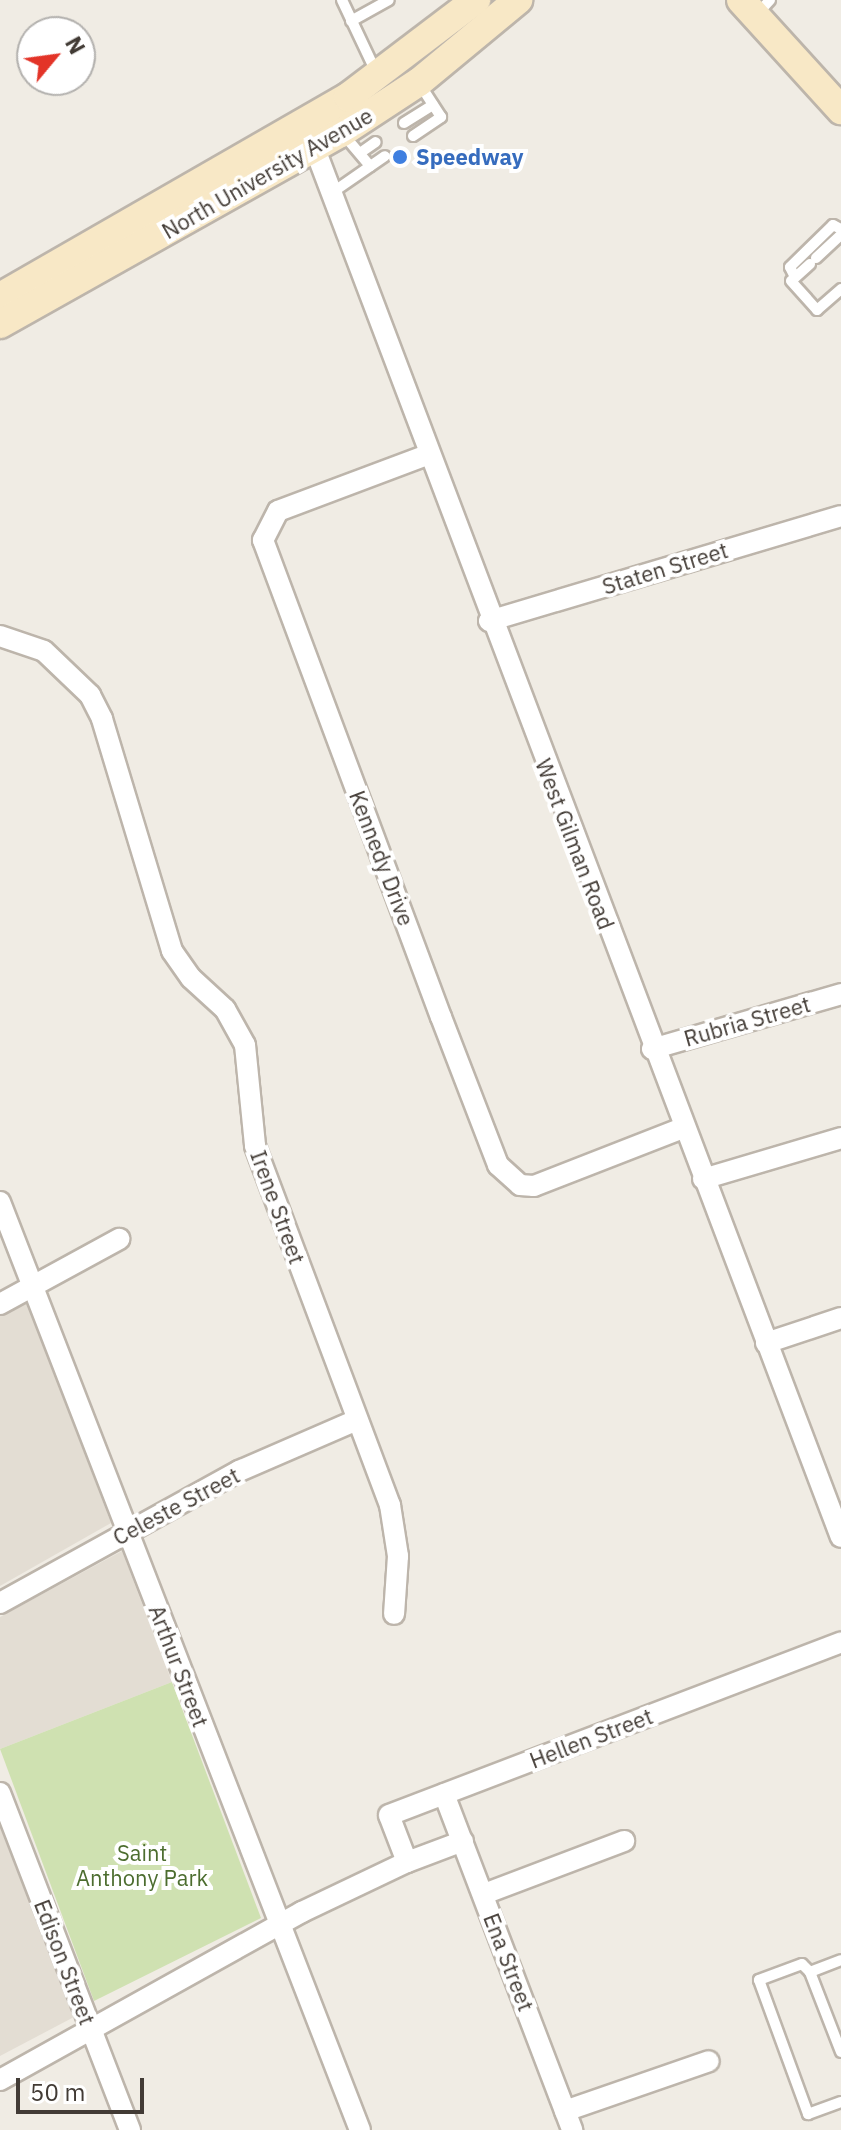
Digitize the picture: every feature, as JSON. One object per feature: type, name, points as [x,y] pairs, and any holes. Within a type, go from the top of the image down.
[{"type":"main road","name":"North University Avenue","points":[[0,324],[315,149],[351,143],[426,94],[518,0]]},
{"type":"main road","name":"North University Avenue","points":[[0,297],[379,77],[472,2]]},
{"type":"main road","points":[[756,5],[841,110]]},
{"type":"street","name":"West Gilman Road","points":[[315,149],[489,621],[652,1049],[766,1343],[835,1503],[841,1537]]},
{"type":"street","name":"Kennedy Drive","points":[[427,455],[278,511],[263,540],[441,1017],[498,1165],[520,1185],[534,1186],[683,1128]]},
{"type":"street","name":"Staten Street","points":[[489,621],[841,516]]},
{"type":"street","name":"Irene Street","points":[[0,636],[31,645],[63,664],[90,695],[102,719],[172,951],[191,978],[225,1009],[249,1055],[255,1146],[396,1532],[394,1614]]},
{"type":"street","name":"Rubria Street","points":[[652,1049],[841,994]]},
{"type":"street","points":[[703,1179],[841,1138]]},
{"type":"street","name":"Arthur Street","points":[[0,1202],[360,2130]]},
{"type":"street","points":[[0,1304],[119,1239]]},
{"type":"street","points":[[766,1343],[841,1318]]},
{"type":"street","name":"Celeste Street","points":[[0,1603],[252,1465],[357,1420]]},
{"type":"street","name":"Hellen Street","points":[[407,1862],[389,1815],[841,1642]]},
{"type":"street","name":"Edison Street","points":[[0,1793],[130,2130]]},
{"type":"street","name":"Ena Street","points":[[444,1794],[568,2121]]},
{"type":"street","points":[[0,2080],[279,1924],[407,1862],[463,1841]]},
{"type":"street","points":[[484,1894],[624,1841]]},
{"type":"street","points":[[568,2121],[709,2061]]},
{"type":"lane","points":[[342,0],[379,77]]},
{"type":"lane","points":[[351,21],[389,0]]},
{"type":"lane","points":[[404,123],[426,94],[441,117],[413,136]]},
{"type":"lane","points":[[351,143],[376,142]]},
{"type":"lane","points":[[351,143],[370,166]]},
{"type":"lane","points":[[333,192],[385,156]]},
{"type":"lane","points":[[837,227],[790,267],[793,279],[817,310],[841,289]]},
{"type":"lane","points":[[793,279],[841,235]]},
{"type":"lane","points":[[810,1972],[841,1960]]},
{"type":"lane","points":[[841,2052],[810,1972],[802,1964],[759,1980],[808,2114],[841,2102]]},
{"type":"shaded area","points":[[25,1298],[111,1523],[0,1586],[0,1312]]},
{"type":"shaded area","points":[[122,1551],[172,1682],[0,1749],[0,1617]]},
{"type":"shaded area","points":[[0,1827],[74,2017],[0,2056]]},
{"type":"green space","name":"Saint Anthony Park","points":[[172,1682],[261,1918],[94,2001],[0,1749]]},
{"type":"place","name":"Speedway","points":[[400,157]]}]
